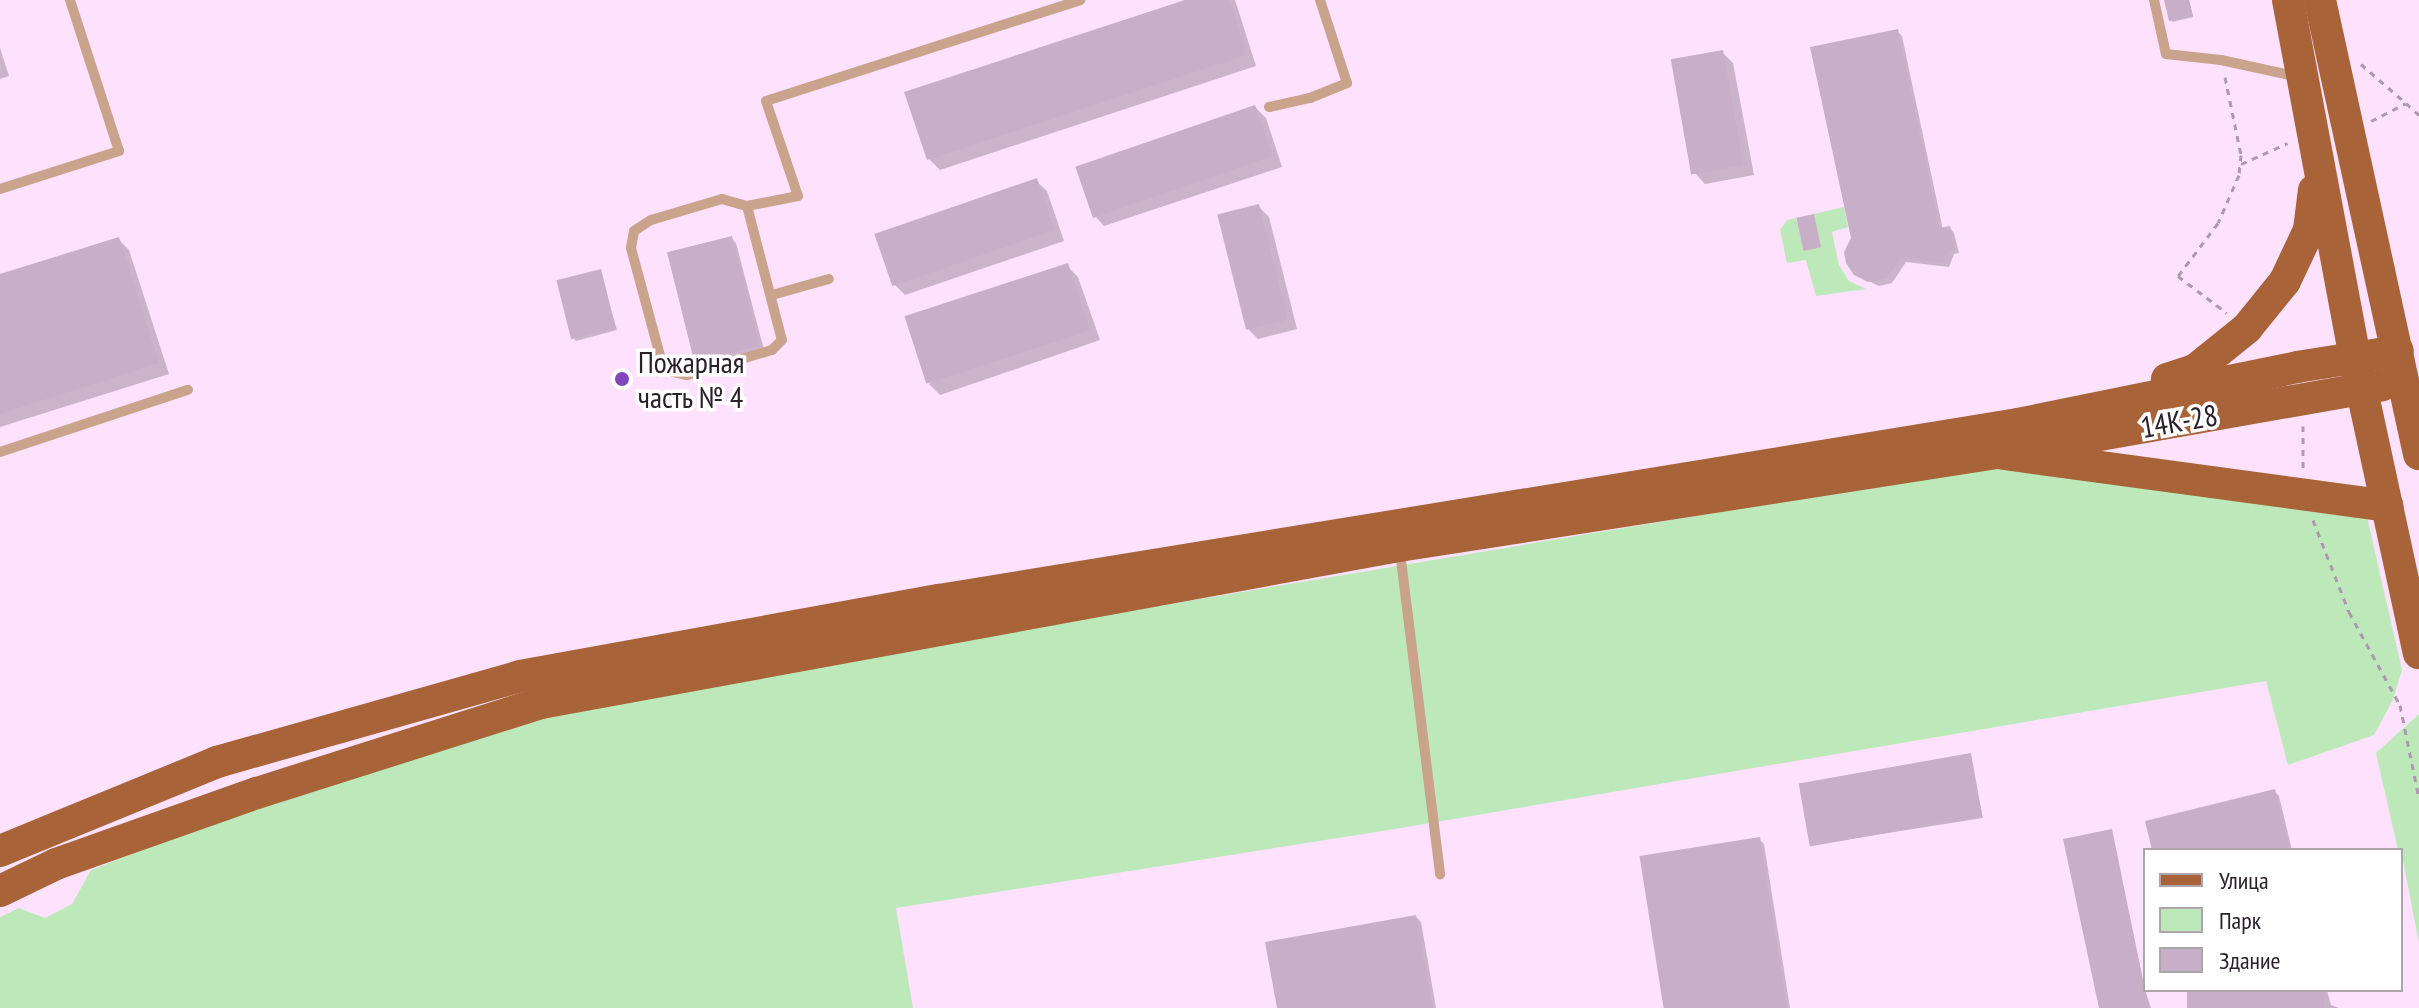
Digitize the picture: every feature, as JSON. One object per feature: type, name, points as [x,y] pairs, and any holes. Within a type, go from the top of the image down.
[{"type":"main road","points":[[2288,0],[2358,373],[2419,653]]},
{"type":"main road","points":[[2320,0],[2408,365],[2419,454]]},
{"type":"main road","points":[[2018,424],[2195,370],[2247,328],[2285,281],[2309,230],[2317,165]]},
{"type":"main road","name":"14К-28","points":[[0,851],[217,762],[520,676],[939,600],[2018,424],[2408,365]]},
{"type":"main road","name":"14К-28","points":[[0,891],[56,864],[243,798],[541,703],[1399,546],[1997,453],[2303,399],[2358,373]]},
{"type":"main road","points":[[1997,453],[2387,506]]},
{"type":"lane","points":[[0,189],[119,151],[70,0]]},
{"type":"lane","points":[[747,206],[782,340],[772,350],[687,375],[673,372],[662,363],[631,248],[634,231],[651,220],[722,199],[747,206],[798,196],[766,101],[1080,0]]},
{"type":"lane","points":[[1269,107],[1310,98],[1347,83],[1320,0]]},
{"type":"lane","points":[[2154,0],[2166,54],[2221,60],[2304,78]]},
{"type":"lane","points":[[772,295],[829,279]]},
{"type":"lane","points":[[0,452],[188,390]]},
{"type":"lane","points":[[1399,546],[1440,875]]},
{"type":"path","points":[[2221,60],[2240,144],[2239,175],[2218,223],[2178,276],[2247,328]]},
{"type":"path","points":[[2358,61],[2406,103]]},
{"type":"path","points":[[2303,399],[2303,495],[2349,612],[2400,705],[2419,798]]},
{"type":"green space","points":[[1844,207],[1848,227],[1832,232],[1839,265],[1849,281],[1866,289],[1816,296],[1806,260],[1787,263],[1780,230],[1787,220],[1796,218],[1804,250],[1820,247],[1814,214]]},
{"type":"green space","points":[[2011,463],[2367,517],[2402,670],[2393,700],[2374,735],[2288,765],[2266,681],[1401,828],[896,908],[913,1008],[0,1008],[0,917],[19,908],[45,918],[72,904],[91,870],[263,803],[563,706]]},
{"type":"green space","points":[[2419,714],[2419,943],[2403,848],[2398,848],[2376,753]]},
{"type":"building","points":[[1185,0],[1229,0],[1247,55],[927,160],[904,92]]},
{"type":"building","points":[[2164,0],[2189,0],[2193,16],[2169,21]]},
{"type":"building","points":[[1898,29],[1940,228],[1950,226],[1955,249],[1949,250],[1944,263],[1901,258],[1887,278],[1868,282],[1854,275],[1846,263],[1844,252],[1851,238],[1810,47]]},
{"type":"building","points":[[1723,50],[1743,165],[1691,174],[1671,59]]},
{"type":"building","points":[[1255,105],[1273,156],[1093,218],[1075,167]]},
{"type":"building","points":[[1037,178],[1055,230],[892,286],[874,234]]},
{"type":"building","points":[[1259,204],[1288,319],[1246,330],[1217,214]]},
{"type":"building","points":[[1814,214],[1821,247],[1803,251],[1796,218]]},
{"type":"building","points":[[732,236],[759,346],[694,362],[667,252]]},
{"type":"building","points":[[119,237],[159,363],[0,414],[0,274]]},
{"type":"building","points":[[1068,263],[1090,331],[926,384],[904,316]]},
{"type":"building","points":[[601,269],[616,328],[571,339],[556,280]]},
{"type":"building","points":[[1971,753],[1982,816],[1810,846],[1799,783]]},
{"type":"building","points":[[2275,789],[2290,848],[2152,848],[2145,821]]},
{"type":"building","points":[[2112,829],[2143,992],[2150,1008],[2099,1008],[2063,839]]},
{"type":"building","points":[[1760,837],[1787,1008],[1664,1008],[1640,856]]},
{"type":"building","points":[[1416,915],[1433,1008],[1277,1008],[1265,942]]},
{"type":"building","points":[[2187,992],[2324,992],[2324,1008],[2187,1008]]},
{"type":"place","name":"Пожарная часть № 4","points":[[622,379]]}]
